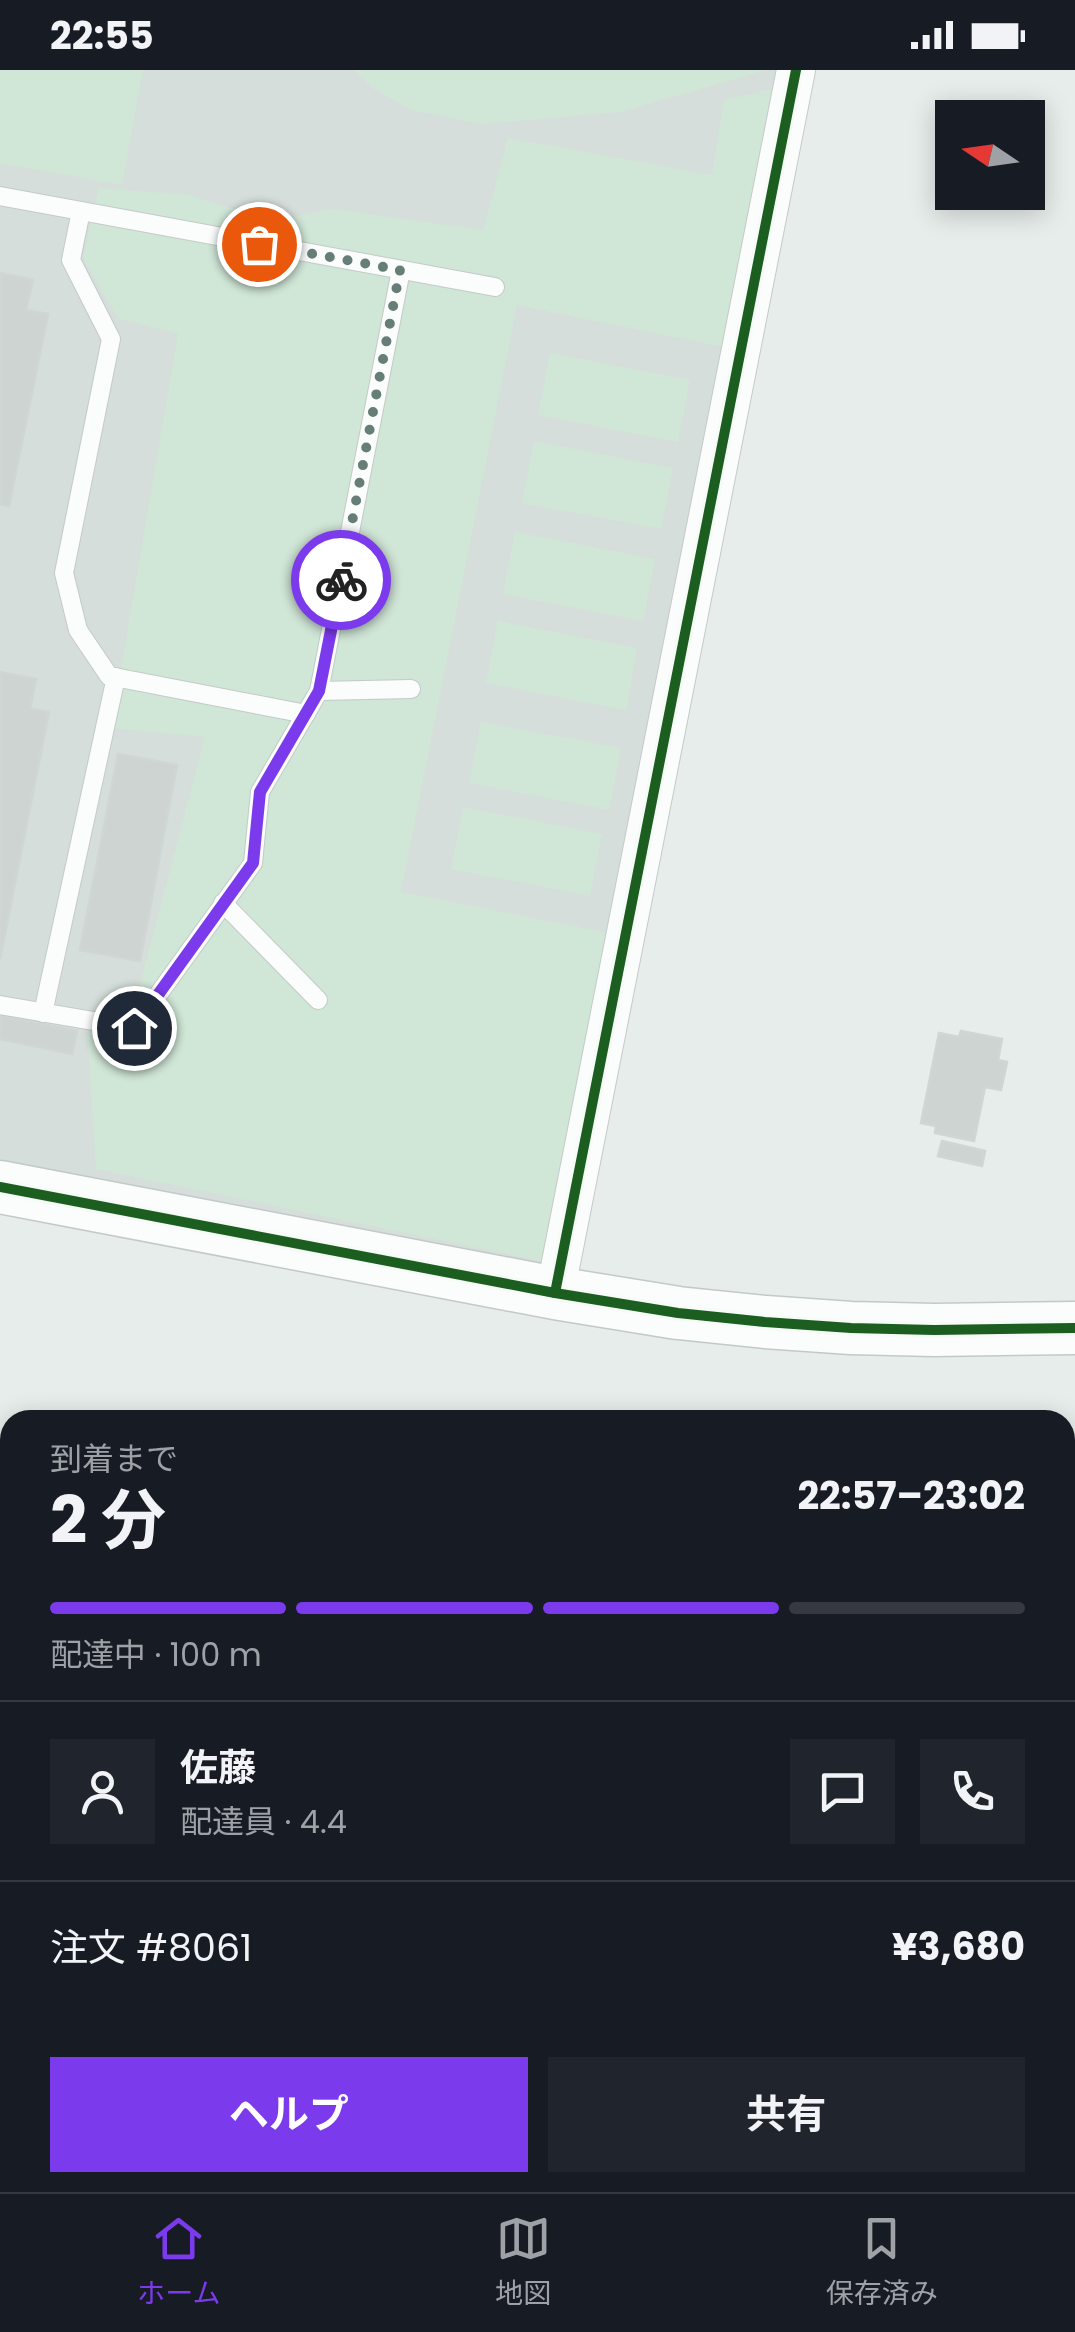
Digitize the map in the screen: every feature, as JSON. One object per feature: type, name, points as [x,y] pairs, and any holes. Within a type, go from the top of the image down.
[{"type":"street","points":[[555,1293],[796,70]]},
{"type":"street","points":[[0,1188],[678,1313],[766,1322],[934,1330],[1075,1328]]},
{"type":"lane","points":[[0,196],[494,287]]},
{"type":"lane","points":[[81,212],[71,260],[111,340],[64,573],[78,630],[109,676],[306,714]]},
{"type":"lane","points":[[0,1005],[134,1028],[253,863],[260,792],[319,691],[400,270]]},
{"type":"lane","points":[[43,1013],[116,677]]},
{"type":"lane","points":[[319,691],[411,689]]},
{"type":"lane","points":[[224,903],[318,1000]]},
{"type":"shaded area","points":[[0,70],[787,70],[551,1269],[0,1161]]},
{"type":"green space","points":[[0,70],[143,70],[122,185],[0,163]]},
{"type":"green space","points":[[354,70],[767,70],[620,112],[482,124],[411,110],[374,89]]},
{"type":"green space","points":[[778,88],[733,349],[517,305],[401,892],[608,933],[546,1262],[96,1169],[87,1026],[134,1007],[205,737],[111,728],[178,334],[118,319],[83,258],[99,188],[189,195],[272,221],[333,209],[483,230],[508,138],[712,175],[724,100]]},
{"type":"green space","points":[[550,353],[690,380],[678,442],[538,415]]},
{"type":"green space","points":[[534,441],[673,468],[661,529],[522,503]]},
{"type":"green space","points":[[515,532],[655,559],[643,621],[503,594]]},
{"type":"green space","points":[[498,621],[637,648],[626,710],[486,683]]},
{"type":"green space","points":[[481,722],[621,748],[609,810],[469,783]]},
{"type":"green space","points":[[463,807],[602,834],[590,896],[451,869]]},
{"type":"building","points":[[0,273],[33,280],[26,310],[48,314],[9,506],[0,504]]},
{"type":"building","points":[[0,672],[36,679],[30,709],[49,712],[0,959]]},
{"type":"building","points":[[118,754],[177,765],[140,961],[80,950]]},
{"type":"building","points":[[0,1015],[77,1031],[72,1054],[0,1039]]},
{"type":"building","points":[[961,1031],[1002,1039],[998,1060],[1007,1062],[1001,1090],[985,1087],[974,1141],[935,1133],[936,1126],[921,1123],[939,1033],[959,1037]]},
{"type":"building","points":[[942,1141],[985,1151],[982,1166],[938,1156]]},
{"type":"cycle path","points":[[555,1293],[796,70]]},
{"type":"cycle path","points":[[0,1187],[678,1313],[851,1328],[1075,1328]]},
{"type":"way so far","points":[[259,244],[400,270],[341,580]]},
{"type":"route","points":[[134,1028],[253,863],[260,792],[319,691],[341,580]]}]
